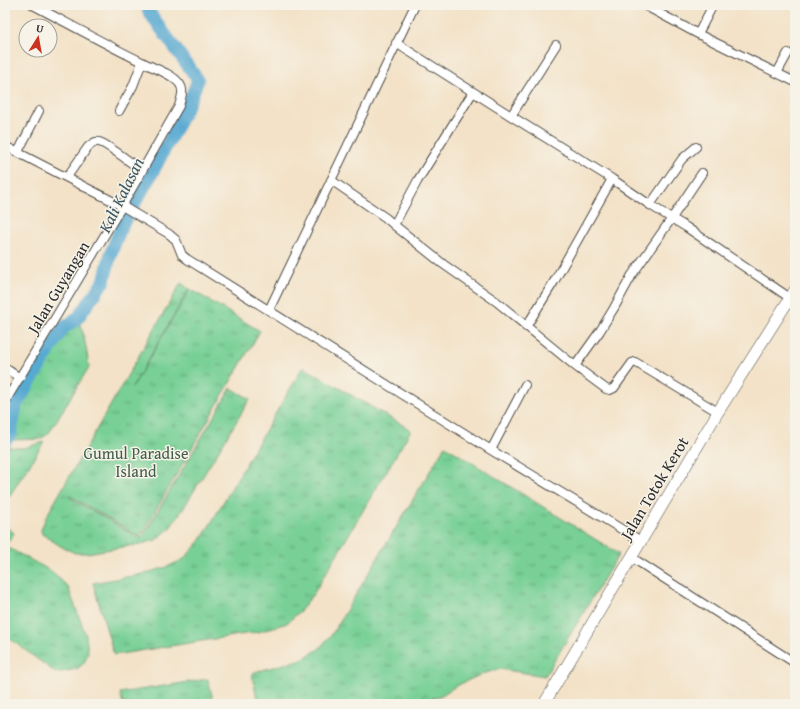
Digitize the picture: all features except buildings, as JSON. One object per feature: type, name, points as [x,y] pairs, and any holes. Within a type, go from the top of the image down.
[{"type":"main road","name":"Jalan Totok Kerot","points":[[544,704],[718,412],[793,294]]},
{"type":"street","points":[[33,5],[142,62],[133,86],[119,111]]},
{"type":"street","points":[[269,310],[415,5]]},
{"type":"street","points":[[644,5],[698,34],[795,82]]},
{"type":"street","points":[[698,34],[714,5]]},
{"type":"street","points":[[396,43],[793,294]]},
{"type":"street","points":[[510,116],[556,45]]},
{"type":"street","points":[[777,73],[788,54]]},
{"type":"street","name":"Jalan Guyangan","points":[[5,402],[124,207],[142,171],[179,106],[183,92],[181,86],[174,78],[142,62]]},
{"type":"street","points":[[394,224],[418,180],[474,92]]},
{"type":"street","points":[[18,152],[39,111]]},
{"type":"street","points":[[67,177],[88,147],[95,142],[103,143],[142,171]]},
{"type":"street","points":[[5,146],[124,207],[169,234],[176,240],[182,254],[187,259],[491,450],[641,541]]},
{"type":"street","points":[[650,205],[677,165],[696,147]]},
{"type":"street","points":[[575,366],[600,331],[632,275],[702,173]]},
{"type":"street","points":[[526,327],[555,280],[612,179]]},
{"type":"street","points":[[331,180],[386,218],[443,264],[497,302],[526,327],[606,389],[610,390],[614,388],[632,363],[635,362],[718,412]]},
{"type":"street","points":[[5,368],[20,378]]},
{"type":"street","points":[[491,450],[525,386]]},
{"type":"street","points":[[631,558],[795,663]]},
{"type":"green space","name":"Gumul Paradise Island","points":[[181,283],[189,289],[132,388],[190,289],[260,331],[140,537],[70,496],[69,497],[141,539],[231,388],[250,399],[183,509],[169,529],[156,540],[141,544],[87,553],[75,553],[62,547],[42,534],[41,530],[46,517]]},
{"type":"green space","points":[[77,323],[81,324],[89,367],[49,433],[41,439],[11,440],[17,425],[19,405],[66,330]]},
{"type":"green space","points":[[303,367],[411,430],[314,593],[301,610],[287,623],[258,632],[114,655],[93,583],[143,574],[167,567],[184,559],[201,540]]},
{"type":"green space","points":[[44,442],[5,503],[6,447],[24,448]]},
{"type":"green space","points":[[445,446],[619,554],[545,676],[499,669],[482,674],[456,686],[440,696],[410,704],[258,704],[252,673],[302,659],[319,649],[334,631]]},
{"type":"green space","points":[[5,526],[14,533],[5,546]]},
{"type":"green space","points":[[5,546],[53,572],[68,587],[86,636],[88,652],[84,663],[77,669],[56,673],[5,635]]},
{"type":"green space","points":[[208,679],[214,704],[123,704],[120,693]]},
{"type":"waterway","name":"Kali Kalasan","points":[[5,441],[11,433],[16,405],[63,328],[77,319],[104,281],[111,253],[122,225],[150,177],[187,107],[198,80],[149,12],[147,5]]}]
